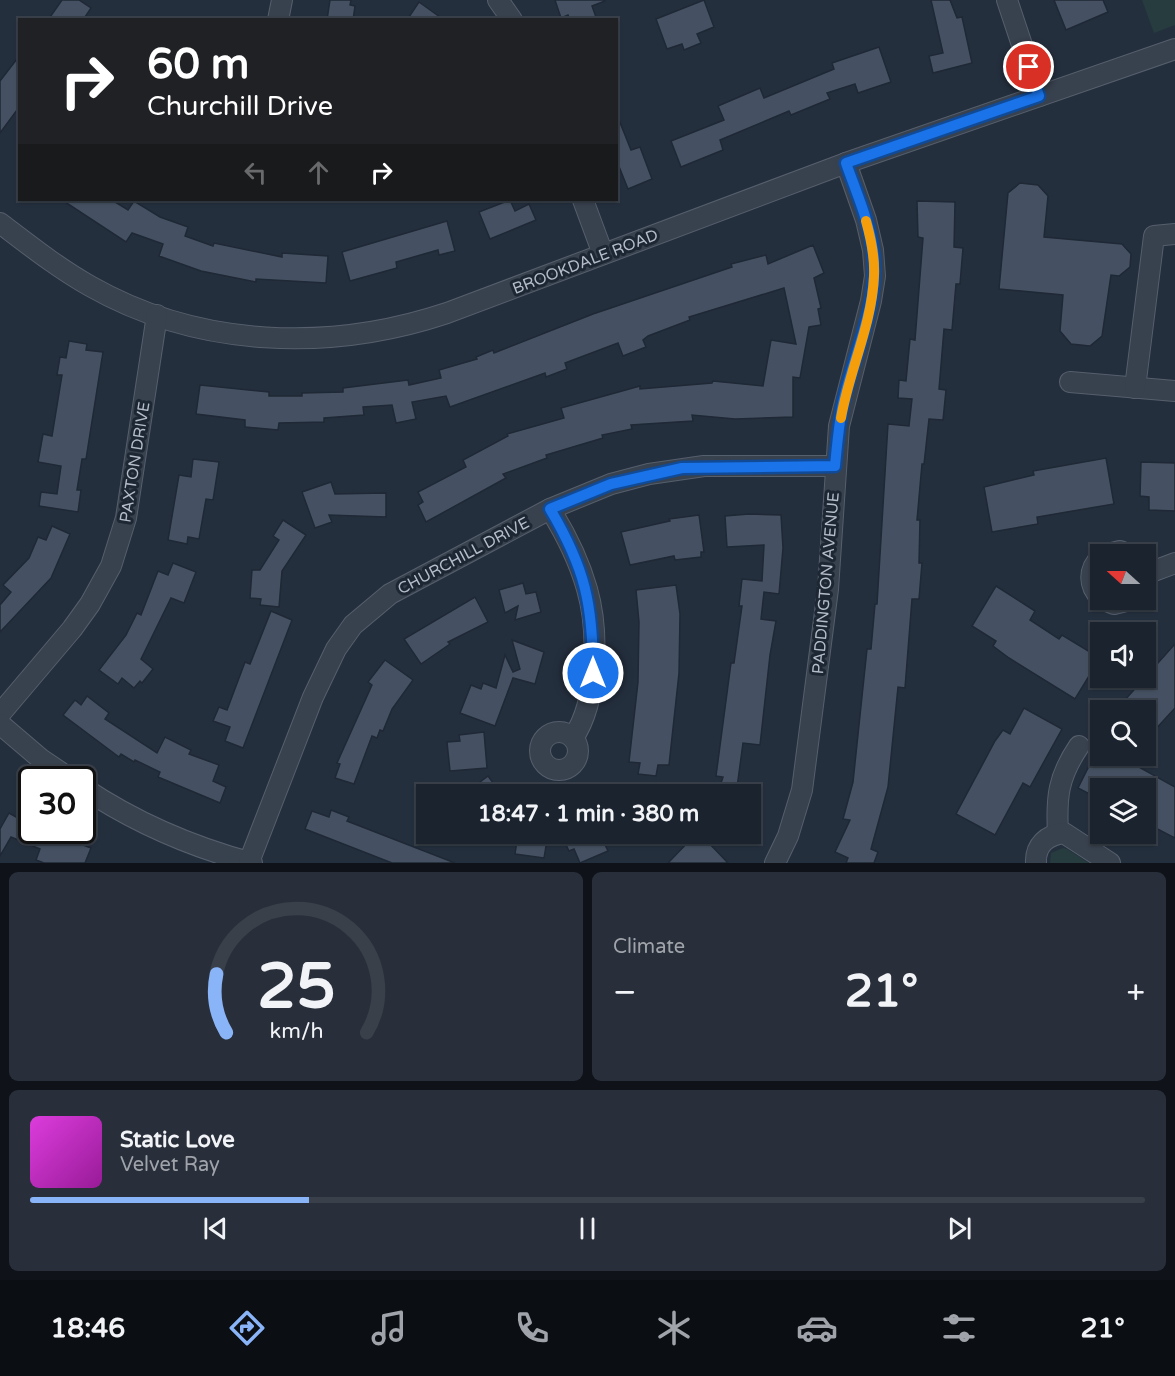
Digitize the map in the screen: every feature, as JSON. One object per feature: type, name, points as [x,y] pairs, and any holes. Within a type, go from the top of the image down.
[{"type":"street","points":[[278,18],[282,0]]},
{"type":"street","points":[[498,0],[511,18]]},
{"type":"street","points":[[1007,0],[1039,96]]},
{"type":"street","name":"BROOKDALE ROAD","points":[[0,223],[91,286],[157,315],[198,328],[262,337],[325,339],[362,335],[411,325],[447,313],[846,163],[1175,49]]},
{"type":"street","name":"PADDINGTON AVENUE","points":[[775,863],[790,829],[802,790],[829,579],[835,466],[843,402],[869,311],[874,276],[873,250],[866,220],[846,163]]},
{"type":"street","points":[[582,201],[603,254]]},
{"type":"street","points":[[1135,388],[1154,236],[1175,234]]},
{"type":"street","name":"PAXTON DRIVE","points":[[0,714],[72,629],[90,604],[111,566],[126,518],[157,315]]},
{"type":"street","points":[[1070,382],[1175,391]]},
{"type":"street","name":"CHURCHILL DRIVE","points":[[250,863],[313,696],[330,659],[346,633],[371,608],[390,594],[550,509],[611,484],[682,468],[835,466]]},
{"type":"street","points":[[550,509],[563,531],[587,588],[593,629],[590,695],[582,725],[573,738]]},
{"type":"street","points":[[1156,570],[1175,563]]},
{"type":"street","points":[[0,724],[51,766]]},
{"type":"street","points":[[1058,834],[1056,796],[1065,767],[1079,746]]},
{"type":"street","points":[[96,795],[151,826],[203,848],[250,863]]},
{"type":"street","points":[[1036,863],[1041,844],[1058,834],[1072,836],[1110,863]]},
{"type":"green space","points":[[1142,0],[1175,0],[1175,25],[1154,33]]},
{"type":"green space","points":[[1063,848],[1089,863],[1050,863],[1051,853]]},
{"type":"building","points":[[62,0],[79,0],[91,8],[84,18],[49,18]]},
{"type":"building","points":[[330,0],[351,0],[350,5],[355,6],[353,18],[327,18]]},
{"type":"building","points":[[555,0],[605,0],[592,6],[596,18],[569,18],[568,15],[561,18]]},
{"type":"building","points":[[704,0],[714,27],[697,34],[701,43],[684,50],[682,44],[667,49],[656,19]]},
{"type":"building","points":[[931,0],[950,0],[957,18],[962,17],[972,63],[933,73],[929,56],[943,53]]},
{"type":"building","points":[[1054,0],[1103,0],[1108,12],[1066,30]]},
{"type":"building","points":[[419,2],[441,18],[408,18]]},
{"type":"building","points":[[879,47],[891,82],[858,93],[855,84],[827,93],[830,99],[791,115],[789,111],[720,140],[723,150],[681,167],[671,141],[724,120],[718,106],[760,88],[764,98],[834,69],[832,63]]},
{"type":"building","points":[[18,58],[18,109],[0,133],[0,81]]},
{"type":"building","points":[[618,118],[631,150],[640,147],[652,179],[628,189],[618,164]]},
{"type":"building","points":[[1020,183],[1038,185],[1048,196],[1044,237],[1122,244],[1131,254],[1130,267],[1119,276],[1111,275],[1102,336],[1090,346],[1071,344],[1060,331],[1063,295],[999,289],[1008,193]]},
{"type":"building","points":[[64,201],[114,201],[128,210],[134,201],[160,217],[188,227],[185,236],[213,246],[214,243],[282,257],[282,253],[328,256],[326,283],[256,279],[256,282],[201,271],[159,256],[163,244],[132,233],[126,242]]},
{"type":"building","points":[[510,201],[515,211],[529,204],[536,220],[490,239],[479,212]]},
{"type":"building","points":[[917,201],[955,202],[954,247],[963,248],[960,284],[956,284],[952,330],[944,329],[939,389],[946,390],[943,420],[929,419],[924,464],[922,464],[917,520],[920,520],[919,563],[922,563],[919,599],[912,599],[905,688],[898,687],[888,787],[871,849],[878,852],[874,863],[846,863],[848,858],[835,852],[850,820],[843,819],[853,782],[867,649],[871,649],[875,604],[877,604],[888,424],[909,426],[912,399],[898,398],[899,380],[906,381],[910,339],[915,340],[923,238],[918,237]]},
{"type":"building","points":[[447,221],[455,251],[439,255],[438,250],[396,262],[397,268],[350,281],[342,252]]},
{"type":"building","points":[[813,245],[824,273],[814,278],[821,308],[818,309],[821,325],[809,327],[800,378],[793,377],[793,417],[735,419],[692,415],[693,421],[631,425],[632,429],[602,435],[603,438],[546,455],[547,458],[503,474],[506,478],[426,522],[418,505],[423,502],[418,492],[466,467],[463,460],[508,436],[507,434],[564,418],[561,408],[640,386],[640,389],[712,383],[713,381],[763,386],[771,340],[796,344],[784,288],[689,317],[690,320],[648,336],[643,340],[646,347],[623,356],[618,343],[565,363],[567,369],[546,377],[545,373],[450,407],[446,396],[412,402],[416,419],[396,423],[392,405],[363,407],[364,415],[324,418],[324,422],[279,423],[278,430],[245,427],[245,420],[196,414],[200,385],[269,392],[269,396],[302,396],[302,393],[343,392],[343,388],[408,380],[409,385],[441,378],[439,370],[477,359],[476,357],[493,350],[494,353],[593,314],[732,267],[731,264],[766,255],[768,264]]},
{"type":"building","points":[[69,341],[87,344],[86,350],[103,352],[86,459],[82,459],[77,490],[81,490],[78,512],[39,506],[41,492],[57,494],[61,466],[38,462],[43,434],[52,436],[62,375],[57,375],[60,357],[66,358]]},
{"type":"building","points":[[1106,458],[1114,504],[1037,517],[1038,524],[992,532],[984,487],[1034,475],[1033,471]]},
{"type":"building","points":[[193,459],[219,462],[213,500],[206,499],[199,539],[188,537],[187,544],[168,540],[179,475],[191,477]]},
{"type":"building","points":[[1141,462],[1175,463],[1175,511],[1149,510],[1149,497],[1140,496]]},
{"type":"building","points":[[331,482],[335,494],[386,493],[386,517],[329,515],[332,522],[315,528],[302,492]]},
{"type":"building","points":[[699,515],[704,552],[701,552],[701,557],[675,560],[674,556],[630,565],[621,532],[670,521],[669,519]]},
{"type":"building","points":[[781,515],[783,548],[779,594],[764,592],[761,619],[776,621],[760,745],[743,743],[737,784],[721,784],[723,777],[716,776],[731,663],[734,663],[742,606],[739,606],[742,579],[762,581],[764,545],[727,547],[725,516]]},
{"type":"building","points":[[283,520],[306,535],[282,571],[279,607],[260,605],[261,599],[250,598],[252,570],[260,570],[279,540],[273,536]]},
{"type":"building","points":[[52,526],[70,534],[51,578],[0,632],[0,605],[11,592],[3,585],[29,558],[38,537],[46,540]]},
{"type":"building","points":[[173,563],[196,572],[184,603],[171,598],[141,659],[153,669],[142,683],[140,681],[134,688],[122,678],[118,684],[99,670],[126,635],[137,613],[141,615],[158,571],[168,575]]},
{"type":"building","points":[[523,583],[526,594],[536,592],[541,612],[515,620],[518,606],[505,613],[499,590]]},
{"type":"building","points":[[676,585],[680,614],[679,673],[669,765],[658,765],[656,776],[638,774],[640,763],[629,762],[638,682],[639,622],[636,590]]},
{"type":"building","points":[[996,586],[1035,611],[1030,620],[1059,639],[1062,635],[1090,652],[1090,674],[1075,699],[1009,658],[993,646],[996,641],[972,626]]},
{"type":"building","points":[[475,597],[488,622],[448,642],[450,644],[421,664],[404,639]]},
{"type":"building","points":[[271,611],[292,620],[243,748],[225,741],[230,727],[213,721],[219,707],[227,710],[245,662],[250,664]]},
{"type":"building","points":[[512,640],[544,652],[535,684],[513,678],[495,726],[460,713],[471,685],[481,689],[483,683],[496,688],[505,655],[513,672],[520,669]]},
{"type":"building","points":[[1175,644],[1175,708],[1156,729],[1156,700],[1125,700],[1136,688],[1156,688],[1156,665]]},
{"type":"building","points":[[385,660],[413,680],[392,709],[383,731],[380,730],[377,738],[372,736],[354,784],[335,778],[340,764],[337,763],[372,685],[368,682]]},
{"type":"building","points":[[87,696],[109,713],[105,719],[157,753],[165,737],[191,750],[189,754],[219,765],[213,781],[226,787],[220,803],[158,777],[160,772],[135,760],[134,762],[121,754],[119,757],[63,715],[75,700],[81,705]]},
{"type":"building","points":[[1024,708],[1062,729],[1030,787],[1023,783],[995,835],[956,814],[995,741],[1003,730],[1010,734]]},
{"type":"building","points":[[484,732],[487,768],[450,771],[447,742],[460,741],[459,735]]},
{"type":"building","points":[[1090,764],[1090,766],[1137,766],[1175,787],[1175,838],[1156,828],[1156,778],[1090,778],[1090,794],[1078,788]]},
{"type":"building","points":[[488,776],[494,784],[477,784]]},
{"type":"building","points":[[331,810],[349,817],[347,821],[455,863],[392,863],[305,829],[312,811],[329,817]]},
{"type":"building","points":[[9,813],[18,818],[18,840],[11,837],[0,856],[0,829]]},
{"type":"building","points":[[28,844],[81,844],[91,848],[85,863],[44,863],[36,860],[40,849]]},
{"type":"building","points":[[516,844],[546,844],[544,858],[515,854]]},
{"type":"building","points":[[566,844],[605,844],[608,851],[580,863],[574,849],[569,851]]},
{"type":"building","points":[[686,844],[710,844],[728,863],[668,863]]},
{"type":"slow traffic","points":[[841,418],[843,402],[871,301],[874,276],[873,250],[866,221]]},
{"type":"route","points":[[593,673],[593,629],[587,588],[563,531],[550,509],[611,484],[682,468],[835,466],[843,402],[871,301],[874,276],[873,250],[866,220],[846,163],[1039,96],[1029,67]]}]
